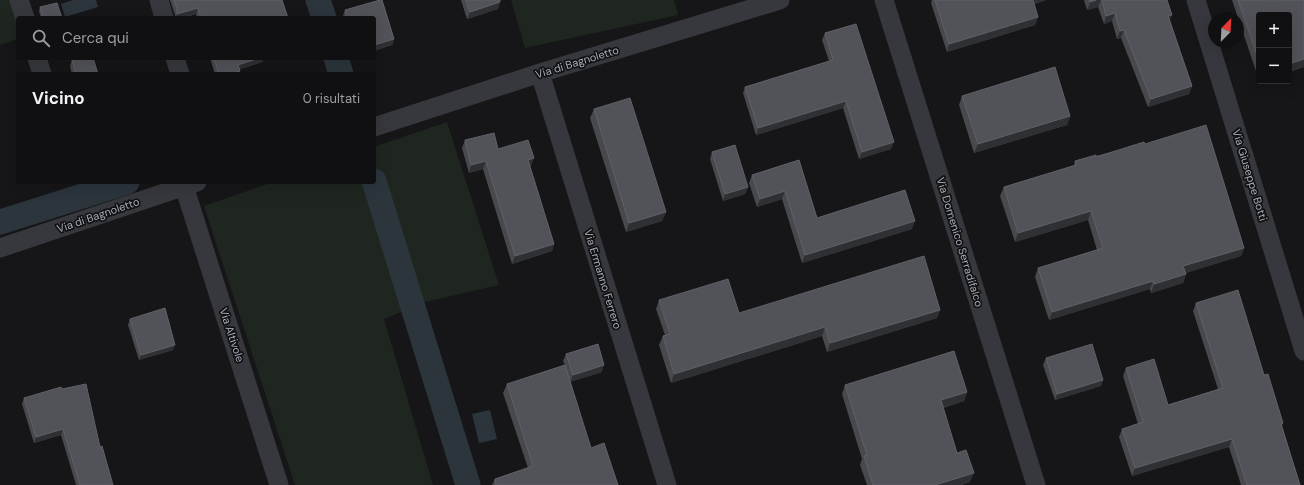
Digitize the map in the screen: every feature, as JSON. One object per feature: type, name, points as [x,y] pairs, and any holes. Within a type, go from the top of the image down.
[{"type":"street","points":[[19,0],[24,16]]},
{"type":"street","points":[[159,0],[163,16]]},
{"type":"street","name":"Via di Bagnoletto","points":[[376,126],[540,73],[780,0]]},
{"type":"street","name":"Via Domenico Serradifalco","points":[[884,0],[1036,485]]},
{"type":"street","name":"Via Giuseppe Botti","points":[[1196,0],[1304,351]]},
{"type":"street","points":[[38,60],[41,72]]},
{"type":"street","points":[[176,60],[179,72]]},
{"type":"street","name":"Via Ermanno Ferrero","points":[[540,73],[667,485]]},
{"type":"street","name":"Via di Bagnoletto","points":[[0,248],[191,184]]},
{"type":"street","name":"Via Altivole","points":[[191,184],[279,485]]},
{"type":"shaded area","points":[[0,0],[10,0],[16,20],[16,40],[0,45]]},
{"type":"shaded area","points":[[73,0],[96,0],[98,7],[65,16],[61,4]]},
{"type":"shaded area","points":[[511,0],[674,0],[678,15],[525,48]]},
{"type":"shaded area","points":[[447,122],[499,285],[425,302],[384,319],[433,485],[295,485],[204,206],[267,184],[376,184],[376,146]]},
{"type":"shaded area","points":[[490,410],[497,439],[479,443],[472,414]]},
{"type":"building","points":[[174,0],[282,0],[287,16],[200,16],[198,8],[177,14]]},
{"type":"building","points":[[382,0],[394,39],[376,44],[376,16],[347,16],[345,10]]},
{"type":"building","points":[[466,0],[500,0],[500,2],[470,12]]},
{"type":"building","points":[[935,0],[1033,0],[1038,17],[949,44]]},
{"type":"building","points":[[1102,0],[1167,0],[1172,15],[1168,16],[1192,86],[1151,99],[1124,30],[1120,31],[1115,13],[1106,16]]},
{"type":"building","points":[[1238,0],[1304,0],[1304,59],[1292,63],[1292,12],[1256,12],[1256,52],[1244,17],[1244,12],[1242,12]]},
{"type":"building","points":[[57,3],[61,16],[42,16],[40,7]]},
{"type":"building","points":[[856,24],[894,142],[862,152],[846,101],[758,128],[745,87],[833,60],[825,33]]},
{"type":"building","points":[[72,60],[94,60],[97,72],[75,72]]},
{"type":"building","points":[[215,60],[253,60],[238,65],[240,71],[218,72]]},
{"type":"building","points":[[1055,67],[1070,116],[978,144],[962,96]]},
{"type":"building","points":[[630,98],[666,212],[629,223],[594,109]]},
{"type":"building","points":[[1206,125],[1244,248],[1183,266],[1186,274],[1154,284],[1153,281],[1052,312],[1038,268],[1103,248],[1091,211],[1018,233],[1004,187],[1076,165],[1075,161],[1096,155],[1096,157],[1144,142],[1145,144]]},
{"type":"building","points":[[494,133],[498,149],[528,140],[534,158],[528,160],[554,244],[515,256],[486,161],[471,165],[465,140]]},
{"type":"building","points":[[735,145],[748,187],[725,194],[712,152]]},
{"type":"building","points":[[799,160],[817,218],[905,190],[915,221],[805,255],[785,191],[760,199],[752,175]]},
{"type":"building","points":[[924,256],[940,310],[830,343],[825,327],[674,374],[663,336],[670,334],[659,300],[728,279],[739,313]]},
{"type":"building","points":[[1238,290],[1264,375],[1268,374],[1283,423],[1281,424],[1300,485],[1247,485],[1232,439],[1135,468],[1122,429],[1143,422],[1126,368],[1154,359],[1168,405],[1223,388],[1196,303]]},
{"type":"building","points":[[165,308],[175,345],[141,355],[130,319]]},
{"type":"building","points":[[598,344],[604,365],[573,375],[566,354]]},
{"type":"building","points":[[1092,344],[1103,380],[1057,394],[1046,358]]},
{"type":"building","points":[[954,351],[967,392],[941,400],[957,453],[966,450],[974,473],[935,485],[873,485],[864,456],[867,455],[845,385]]},
{"type":"building","points":[[565,365],[591,448],[604,443],[618,485],[496,485],[495,479],[533,466],[507,384]]},
{"type":"building","points":[[86,384],[100,447],[102,446],[113,485],[80,485],[63,429],[36,437],[24,398],[61,387],[62,389]]},
{"type":"waterway","points":[[318,0],[323,16]]},
{"type":"waterway","points":[[337,60],[340,72]]},
{"type":"waterway","points":[[0,222],[121,184]]},
{"type":"waterway","points":[[375,184],[468,485]]}]
